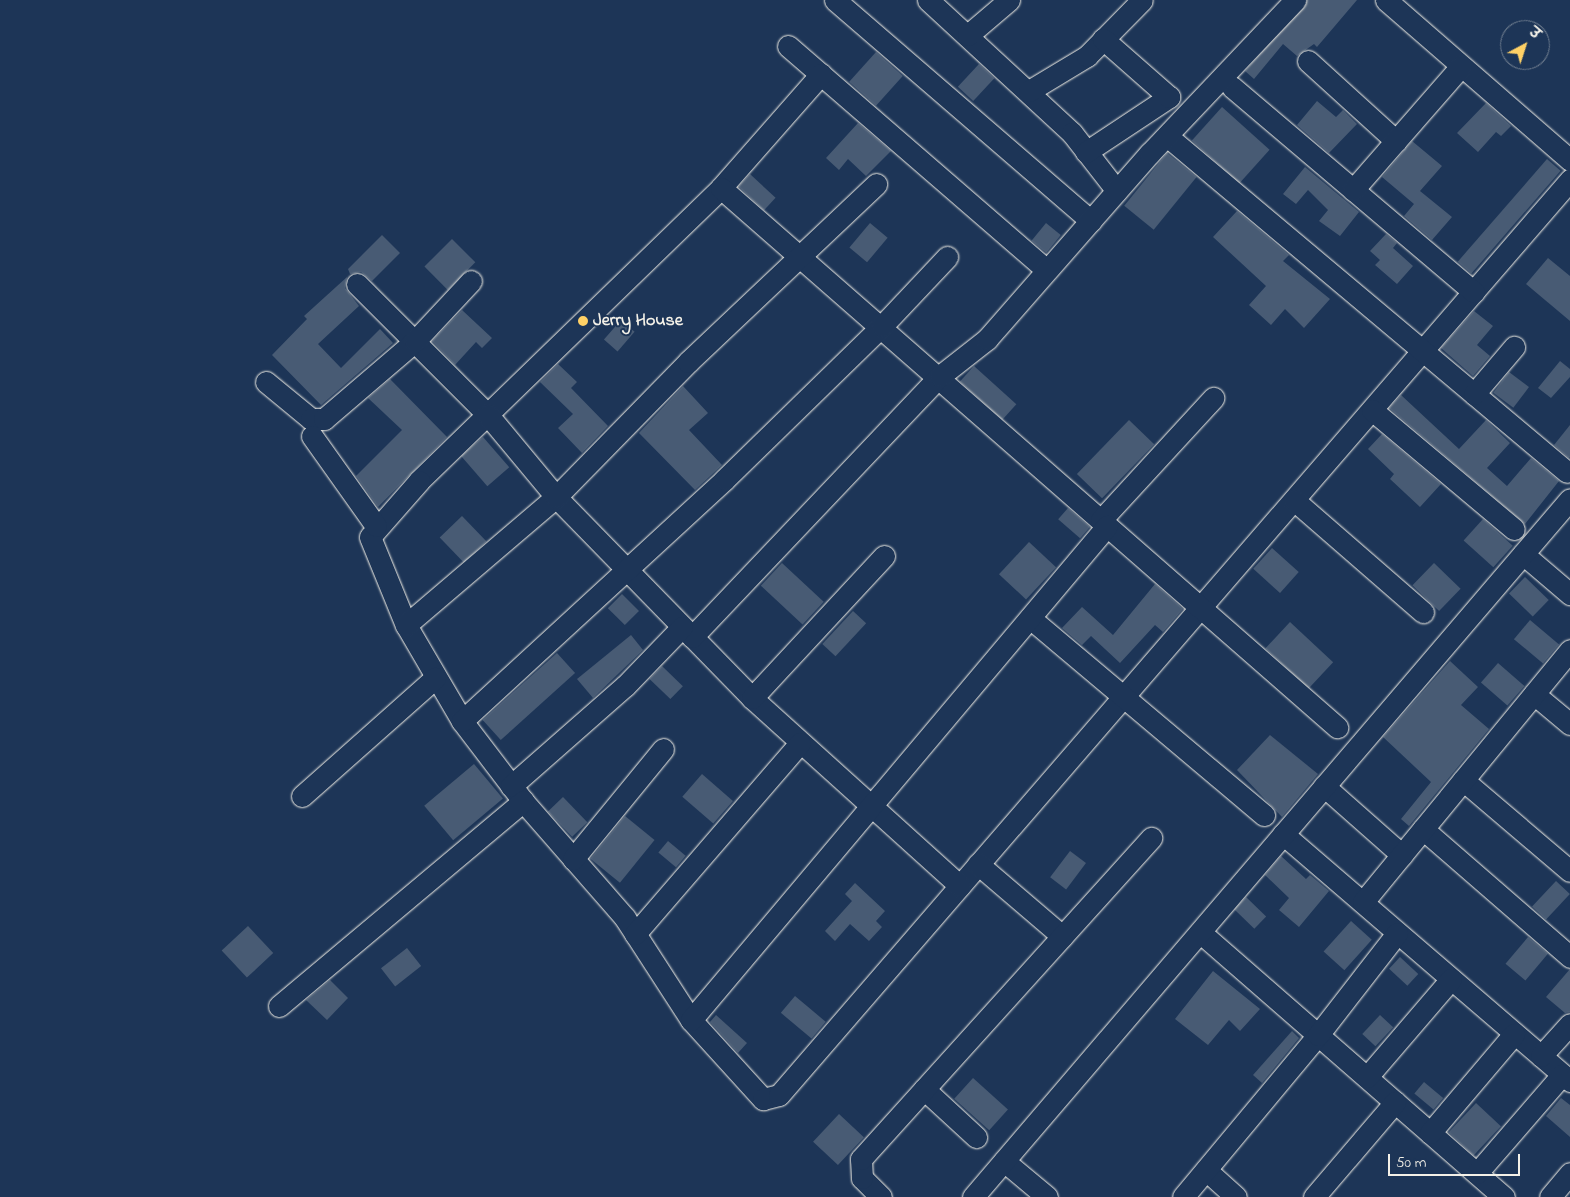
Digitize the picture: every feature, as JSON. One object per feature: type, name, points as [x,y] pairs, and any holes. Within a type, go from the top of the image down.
[{"type":"street","points":[[835,0],[1091,221]]},
{"type":"street","points":[[928,0],[1030,91],[1086,152],[1117,191]]},
{"type":"street","points":[[968,35],[1009,0]]},
{"type":"street","points":[[1030,91],[1082,60],[1142,0]]},
{"type":"street","points":[[279,1006],[517,793],[618,692],[687,632],[940,376],[987,339],[1167,136],[1296,0]]},
{"type":"street","points":[[1386,0],[1570,160]]},
{"type":"street","points":[[1086,152],[1169,97],[1103,39]]},
{"type":"street","points":[[788,46],[1048,270]]},
{"type":"street","points":[[1308,61],[1396,141]]},
{"type":"street","points":[[1353,190],[1461,66]]},
{"type":"street","points":[[821,74],[721,188],[376,526],[370,544],[406,625],[435,678],[462,721],[517,793],[635,934],[691,1020],[755,1095],[771,1100],[960,886],[1570,180]]},
{"type":"street","points":[[1232,87],[1474,292]]},
{"type":"street","points":[[1167,136],[1567,472]]},
{"type":"street","points":[[406,625],[556,497],[688,362],[876,184]]},
{"type":"street","points":[[721,188],[940,376],[1200,608],[1337,727]]},
{"type":"street","points":[[462,721],[628,569],[882,326],[947,256]]},
{"type":"street","points":[[266,382],[311,419],[321,420],[415,341],[471,281]]},
{"type":"street","points":[[357,284],[488,415],[556,497],[752,698],[870,808],[960,886]]},
{"type":"street","points":[[1474,394],[1514,347]]},
{"type":"street","points":[[691,1020],[1030,618],[1104,523],[1213,398]]},
{"type":"street","points":[[1372,410],[1514,530]]},
{"type":"street","points":[[312,436],[376,526]]},
{"type":"street","points":[[973,1197],[1570,499]]},
{"type":"street","points":[[1294,500],[1423,612]]},
{"type":"street","points":[[1523,554],[1570,594]]},
{"type":"street","points":[[752,698],[884,556]]},
{"type":"street","points":[[1030,618],[1264,815]]},
{"type":"street","points":[[1363,902],[1570,650]]},
{"type":"street","points":[[302,796],[435,678]]},
{"type":"street","points":[[1534,694],[1570,724]]},
{"type":"street","points":[[635,934],[800,743]]},
{"type":"street","points":[[572,859],[663,749]]},
{"type":"street","points":[[1463,780],[1570,871]]},
{"type":"street","points":[[1324,786],[1402,855]]},
{"type":"street","points":[[1423,829],[1570,957]]},
{"type":"street","points":[[1283,834],[1566,1078],[1477,1173]]},
{"type":"street","points":[[881,1197],[862,1178],[859,1165],[924,1089],[1151,838]]},
{"type":"street","points":[[978,864],[1062,936]]},
{"type":"street","points":[[1200,933],[1504,1197]]},
{"type":"street","points":[[1183,1197],[1318,1036],[1397,933]]},
{"type":"street","points":[[1367,1077],[1451,979]]},
{"type":"street","points":[[1541,1056],[1570,1024]]},
{"type":"street","points":[[1430,1133],[1514,1034]]},
{"type":"street","points":[[924,1089],[976,1137]]},
{"type":"street","points":[[1314,1197],[1395,1102]]},
{"type":"street","points":[[1004,1161],[1047,1197]]},
{"type":"street","points":[[1206,1170],[1236,1197]]},
{"type":"street","points":[[1550,1197],[1570,1173]]},
{"type":"building","points":[[1307,0],[1357,0],[1317,47],[1314,44],[1297,56],[1283,44],[1254,79],[1245,71]]},
{"type":"building","points":[[876,52],[903,76],[876,106],[849,82]]},
{"type":"building","points":[[979,64],[994,78],[973,101],[958,87]]},
{"type":"building","points":[[1317,101],[1336,117],[1343,110],[1357,124],[1329,153],[1297,125]]},
{"type":"building","points":[[1486,103],[1511,126],[1501,136],[1496,132],[1478,152],[1457,133]]},
{"type":"building","points":[[1222,107],[1270,150],[1239,183],[1192,140]]},
{"type":"building","points":[[858,123],[891,151],[866,176],[848,159],[839,170],[826,158]]},
{"type":"building","points":[[1412,141],[1442,166],[1420,191],[1452,217],[1432,240],[1404,216],[1414,204],[1382,177]]},
{"type":"building","points":[[1167,153],[1197,177],[1154,230],[1124,206]]},
{"type":"building","points":[[1547,159],[1561,171],[1471,273],[1458,262]]},
{"type":"building","points":[[1305,167],[1359,212],[1340,236],[1319,221],[1328,210],[1308,190],[1296,204],[1283,194]]},
{"type":"building","points":[[750,174],[776,198],[764,210],[738,186]]},
{"type":"building","points":[[1237,211],[1289,255],[1283,261],[1330,299],[1304,328],[1285,309],[1271,325],[1249,305],[1266,286],[1213,237]]},
{"type":"building","points":[[870,223],[888,238],[867,262],[849,248]]},
{"type":"building","points":[[1046,223],[1061,235],[1046,253],[1032,241]]},
{"type":"building","points":[[1386,234],[1397,243],[1393,248],[1413,266],[1397,284],[1375,265],[1380,260],[1370,251]]},
{"type":"building","points":[[382,235],[400,253],[372,281],[361,272],[350,274],[348,269]]},
{"type":"building","points":[[452,239],[475,262],[448,290],[424,267]]},
{"type":"building","points":[[1548,258],[1570,276],[1570,321],[1526,284]]},
{"type":"building","points":[[347,277],[345,288],[359,306],[318,344],[341,368],[380,329],[393,343],[321,405],[272,355],[307,319],[304,316]]},
{"type":"building","points":[[462,310],[492,338],[482,348],[476,342],[455,365],[432,341]]},
{"type":"building","points":[[1474,311],[1493,326],[1477,345],[1490,356],[1473,376],[1441,348]]},
{"type":"building","points":[[621,320],[635,332],[618,351],[604,340]]},
{"type":"building","points":[[1560,361],[1570,369],[1570,377],[1551,398],[1538,388]]},
{"type":"building","points":[[558,364],[577,382],[571,388],[608,426],[582,453],[558,428],[573,414],[540,382]]},
{"type":"building","points":[[974,366],[1016,404],[1002,420],[960,382]]},
{"type":"building","points":[[1509,372],[1529,387],[1513,408],[1493,393]]},
{"type":"building","points":[[390,379],[447,437],[378,507],[356,476],[402,430],[368,398]]},
{"type":"building","points":[[683,386],[708,413],[689,430],[722,465],[695,490],[639,433]]},
{"type":"building","points":[[1401,395],[1459,449],[1486,420],[1510,443],[1487,468],[1507,486],[1531,458],[1559,481],[1525,524],[1389,408]]},
{"type":"building","points":[[1129,420],[1154,444],[1102,498],[1077,474]]},
{"type":"building","points":[[1570,425],[1570,457],[1569,458],[1554,445]]},
{"type":"building","points":[[1382,434],[1441,484],[1420,507],[1390,479],[1394,474],[1368,449]]},
{"type":"building","points":[[483,437],[509,467],[487,486],[461,456]]},
{"type":"building","points":[[1068,508],[1090,527],[1080,538],[1058,519]]},
{"type":"building","points":[[462,516],[486,541],[464,563],[440,538]]},
{"type":"building","points":[[1483,519],[1513,546],[1493,567],[1464,541]]},
{"type":"building","points":[[1029,542],[1056,567],[1026,599],[999,574]]},
{"type":"building","points":[[1272,548],[1299,572],[1280,593],[1253,569]]},
{"type":"building","points":[[782,563],[824,602],[803,625],[761,586]]},
{"type":"building","points":[[1434,563],[1461,589],[1439,611],[1412,585]]},
{"type":"building","points":[[1525,577],[1549,600],[1533,616],[1509,594]]},
{"type":"building","points":[[1155,584],[1183,609],[1163,632],[1155,625],[1120,663],[1091,636],[1082,645],[1062,628],[1082,607],[1113,635]]},
{"type":"building","points":[[622,594],[639,611],[625,625],[608,608]]},
{"type":"building","points":[[853,611],[866,623],[835,656],[822,644]]},
{"type":"building","points":[[1530,620],[1559,644],[1543,664],[1514,639]]},
{"type":"building","points":[[1290,622],[1333,662],[1309,689],[1265,648]]},
{"type":"building","points":[[631,635],[643,650],[593,698],[577,679]]},
{"type":"building","points":[[557,653],[575,673],[501,740],[483,720]]},
{"type":"building","points":[[1450,661],[1478,687],[1461,705],[1489,729],[1409,826],[1401,819],[1431,782],[1383,737]]},
{"type":"building","points":[[1498,663],[1524,686],[1507,706],[1481,683]]},
{"type":"building","points":[[662,666],[683,686],[670,699],[649,679]]},
{"type":"building","points":[[1270,735],[1318,774],[1282,817],[1237,770]]},
{"type":"building","points":[[474,764],[503,798],[453,840],[424,806]]},
{"type":"building","points":[[702,774],[733,801],[713,824],[682,797]]},
{"type":"building","points":[[563,797],[587,822],[572,837],[548,812]]},
{"type":"building","points":[[625,816],[655,840],[620,883],[590,859]]},
{"type":"building","points":[[668,841],[686,856],[676,867],[658,852]]},
{"type":"building","points":[[1070,851],[1086,863],[1066,889],[1050,877]]},
{"type":"building","points":[[1281,856],[1306,879],[1310,875],[1329,891],[1299,927],[1279,910],[1289,898],[1265,875]]},
{"type":"building","points":[[1556,881],[1570,894],[1546,920],[1532,907]]},
{"type":"building","points":[[855,883],[885,911],[876,921],[882,927],[869,941],[850,924],[835,941],[825,931],[852,901],[845,894]]},
{"type":"building","points":[[1246,897],[1266,916],[1254,929],[1234,909]]},
{"type":"building","points":[[1351,921],[1372,940],[1344,970],[1324,951]]},
{"type":"building","points":[[248,926],[273,953],[247,978],[222,951]]},
{"type":"building","points":[[1528,937],[1548,954],[1525,981],[1506,964]]},
{"type":"building","points":[[407,948],[421,966],[395,986],[381,968]]},
{"type":"building","points":[[1400,957],[1418,974],[1407,986],[1389,969]]},
{"type":"building","points":[[1570,969],[1570,1012],[1565,1013],[1546,997]]},
{"type":"building","points":[[1213,971],[1260,1009],[1240,1031],[1229,1020],[1208,1045],[1175,1019]]},
{"type":"building","points":[[330,980],[348,998],[327,1020],[306,1000]]},
{"type":"building","points":[[795,996],[826,1022],[812,1039],[781,1013]]},
{"type":"building","points":[[716,1015],[747,1043],[738,1053],[710,1022]]},
{"type":"building","points":[[1380,1015],[1393,1027],[1375,1046],[1362,1034]]},
{"type":"building","points":[[1292,1031],[1299,1038],[1262,1083],[1253,1075]]},
{"type":"building","points":[[973,1078],[1008,1109],[989,1130],[954,1099]]},
{"type":"building","points":[[1424,1082],[1443,1098],[1434,1110],[1414,1093]]},
{"type":"building","points":[[1561,1098],[1570,1105],[1570,1137],[1546,1116]]},
{"type":"building","points":[[1476,1103],[1501,1126],[1474,1155],[1449,1132]]},
{"type":"building","points":[[839,1114],[864,1137],[838,1165],[813,1142]]},
{"type":"place","name":"Jerry House","points":[[583,321]]}]
